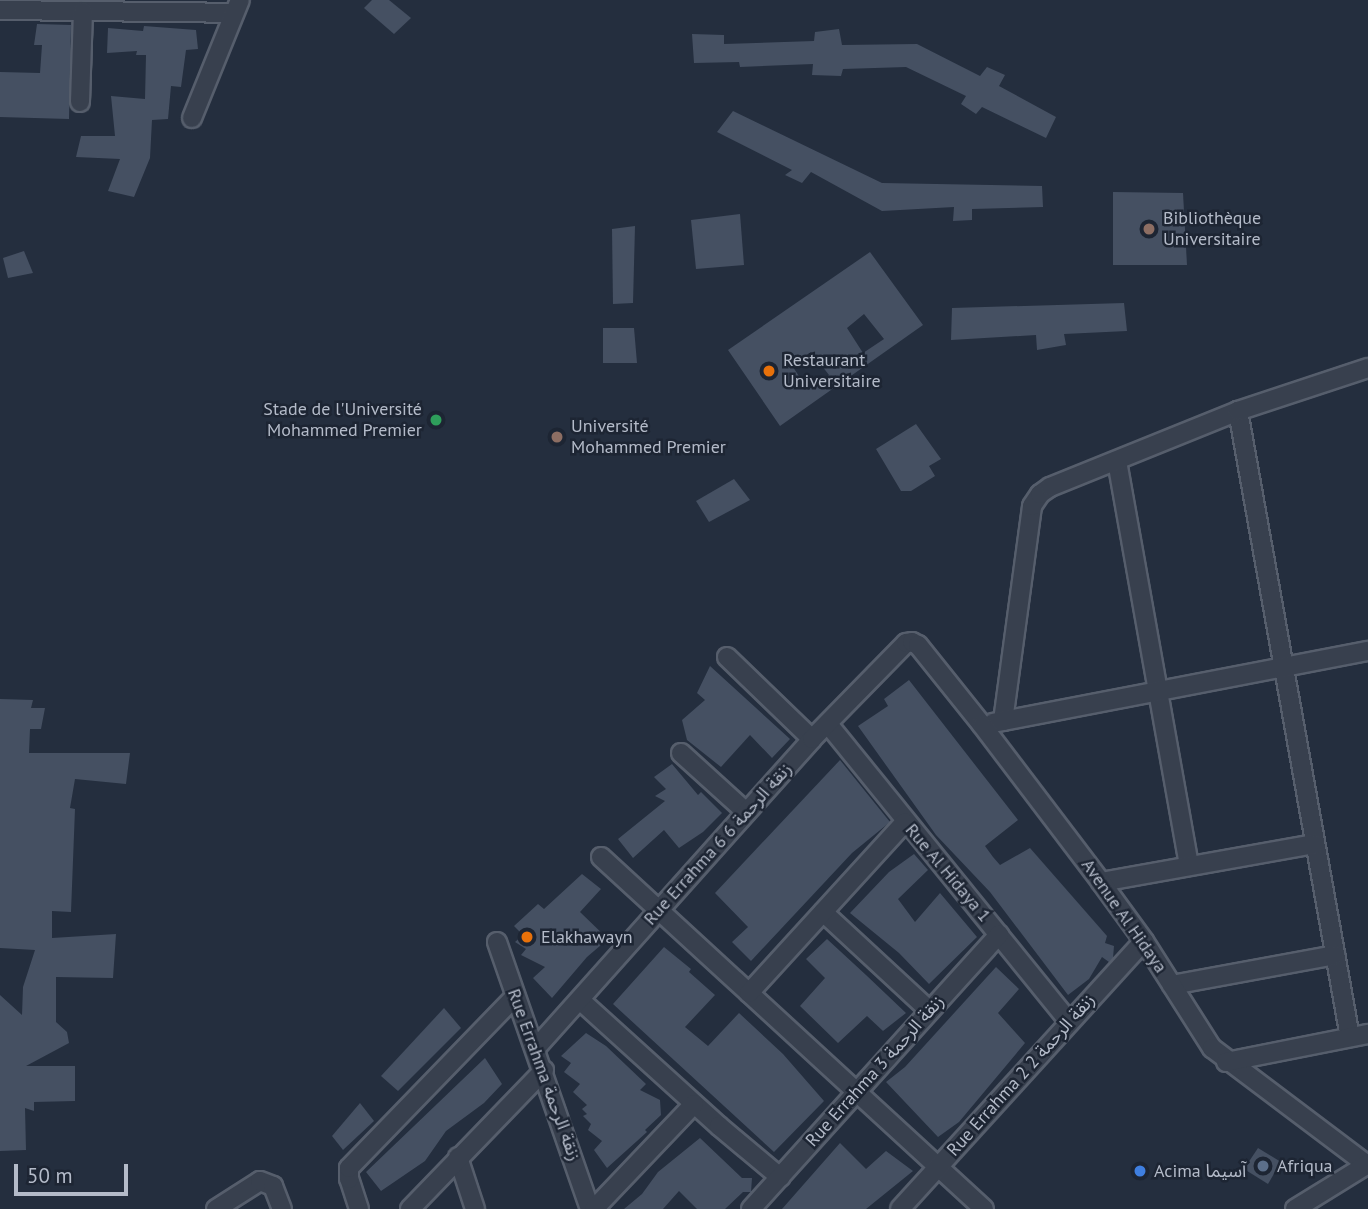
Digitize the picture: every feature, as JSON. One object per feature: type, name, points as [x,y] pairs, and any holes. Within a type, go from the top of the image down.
[{"type":"street","points":[[0,10],[83,11],[237,6],[192,118]]},
{"type":"street","points":[[79,102],[83,11]]},
{"type":"street","points":[[1003,720],[1034,501],[1050,487],[1238,411],[1368,368]]},
{"type":"street","points":[[1226,1062],[1359,1036],[1335,956],[1238,411]]},
{"type":"street","points":[[1117,461],[1189,864]]},
{"type":"street","name":"Rue Errahma 6 6 زنقة الرحمة","points":[[536,1049],[812,739],[906,643]]},
{"type":"street","name":"Avenue Al Hidaya","points":[[906,643],[918,645],[1101,882],[1144,941],[1212,1048],[1226,1062],[1367,1164]]},
{"type":"street","points":[[982,725],[1368,651]]},
{"type":"street","points":[[727,657],[812,739]]},
{"type":"street","name":"Rue Al Hidaya 1","points":[[828,724],[1069,1023]]},
{"type":"street","points":[[681,753],[746,812]]},
{"type":"street","points":[[749,993],[905,822]]},
{"type":"street","points":[[1101,882],[1189,864],[1315,844]]},
{"type":"street","points":[[601,857],[984,1209]]},
{"type":"street","points":[[823,912],[929,1010]]},
{"type":"street","name":"Rue Errahma 3 زنقة الرحمة","points":[[751,1209],[999,935]]},
{"type":"street","name":"Rue Errahma 2 2 زنقة الرحمة","points":[[900,1209],[1144,941]]},
{"type":"street","name":"Rue Errahma زنقة الرحمة","points":[[496,942],[592,1209]]},
{"type":"street","points":[[1172,985],[1335,956]]},
{"type":"street","points":[[359,1209],[349,1179],[349,1168],[515,997]]},
{"type":"street","points":[[580,1000],[694,1104],[780,1177]]},
{"type":"street","points":[[410,1209],[544,1070]]},
{"type":"street","points":[[592,1209],[694,1104]]},
{"type":"street","points":[[458,1157],[475,1209]]},
{"type":"street","points":[[1301,1207],[1367,1164]]},
{"type":"street","points":[[217,1209],[260,1181],[273,1186],[282,1209]]},
{"type":"building","points":[[372,0],[389,0],[411,18],[394,34],[364,8]]},
{"type":"building","points":[[37,24],[71,25],[69,119],[0,117],[0,72],[40,73],[42,45],[34,45]]},
{"type":"building","points":[[144,26],[196,30],[198,49],[186,50],[181,87],[171,86],[168,119],[152,120],[150,158],[134,197],[108,191],[120,159],[76,157],[81,136],[115,136],[111,96],[145,99],[146,55],[136,55],[137,51],[107,53],[108,28],[143,31]]},
{"type":"building","points":[[839,29],[842,45],[917,44],[980,76],[987,67],[1005,75],[999,86],[1056,117],[1046,138],[982,107],[976,114],[961,104],[966,96],[906,67],[843,69],[841,76],[812,75],[813,64],[740,67],[739,62],[694,63],[692,34],[724,35],[724,44],[814,41],[815,32]]},
{"type":"building","points":[[733,111],[882,183],[1042,186],[1043,207],[972,209],[972,220],[953,221],[954,207],[882,211],[811,172],[802,183],[785,175],[792,170],[717,132]]},
{"type":"building","name":"Bibliothèque Universitaire","points":[[1113,192],[1183,193],[1187,265],[1113,265]]},
{"type":"building","points":[[740,214],[744,265],[696,269],[691,220]]},
{"type":"building","points":[[635,226],[633,303],[613,304],[612,229]]},
{"type":"building","points":[[24,251],[33,273],[8,278],[3,258]]},
{"type":"building","points":[[870,252],[923,325],[780,426],[728,350]],"holes":[[[864,314],[884,339],[863,353],[847,328]],[[811,352],[829,375],[808,390],[793,367]]]},
{"type":"building","points":[[1124,303],[1127,331],[1064,334],[1066,345],[1037,350],[1036,335],[951,340],[952,308]]},
{"type":"building","points":[[603,328],[634,328],[637,363],[603,363]]},
{"type":"building","points":[[916,424],[941,459],[929,466],[935,476],[911,491],[901,491],[876,449]]},
{"type":"building","points":[[734,479],[750,500],[709,522],[696,501]]},
{"type":"building","points":[[710,666],[790,739],[772,758],[750,735],[721,767],[687,740],[682,720],[705,700],[697,693]]},
{"type":"building","points":[[909,680],[1018,820],[985,846],[993,857],[1000,865],[1030,848],[1107,936],[1105,943],[1114,946],[1113,958],[1109,962],[1102,957],[1089,979],[1068,995],[990,892],[936,835],[858,726],[888,706],[884,699]]},
{"type":"building","points":[[0,699],[33,700],[31,708],[45,708],[41,729],[30,729],[29,753],[130,753],[126,784],[75,779],[70,808],[75,809],[71,912],[52,911],[52,938],[116,934],[113,978],[56,977],[56,1022],[67,1032],[69,1043],[26,1066],[75,1066],[75,1101],[34,1102],[34,1111],[25,1108],[26,1150],[0,1151],[0,995],[22,1015],[23,987],[35,950],[0,948]]},
{"type":"building","points":[[840,760],[890,822],[852,853],[751,961],[732,942],[748,927],[715,893]]},
{"type":"building","points":[[672,764],[698,795],[701,792],[722,813],[703,832],[679,848],[664,830],[633,858],[618,839],[665,801],[655,796],[666,789],[654,777]]},
{"type":"building","points":[[914,854],[928,870],[898,899],[915,922],[940,893],[977,937],[929,984],[899,953],[850,913],[889,872]]},
{"type":"building","points":[[582,874],[601,889],[580,912],[608,939],[587,957],[552,998],[533,978],[545,967],[521,955],[526,949],[515,942],[523,935],[514,926],[538,904],[544,909]]},
{"type":"building","points":[[827,939],[906,1013],[883,1031],[867,1016],[838,1043],[800,1006],[825,978],[806,959]]},
{"type":"building","points":[[664,947],[691,969],[689,972],[715,995],[685,1027],[708,1046],[739,1013],[783,1054],[824,1101],[774,1152],[613,1004]]},
{"type":"building","points":[[996,967],[1019,989],[998,1013],[1025,1043],[959,1122],[938,1137],[886,1082],[905,1067]]},
{"type":"building","points":[[444,1008],[461,1028],[398,1091],[381,1076]]},
{"type":"building","points":[[586,1033],[606,1046],[646,1084],[640,1090],[660,1100],[661,1115],[645,1130],[647,1132],[607,1168],[594,1150],[602,1141],[588,1130],[591,1124],[583,1116],[587,1114],[582,1109],[587,1105],[573,1092],[580,1084],[564,1072],[571,1063],[561,1056]]},
{"type":"building","points":[[485,1058],[502,1084],[484,1103],[446,1131],[425,1161],[381,1191],[366,1172]]},
{"type":"building","points":[[360,1103],[374,1121],[343,1150],[332,1136]]},
{"type":"building","points":[[700,1138],[742,1178],[752,1178],[751,1192],[743,1192],[725,1209],[697,1209],[679,1191],[663,1209],[624,1209],[642,1194],[658,1172]]},
{"type":"building","points":[[840,1143],[866,1169],[886,1151],[913,1171],[866,1209],[782,1209]]},
{"type":"building","name":"Afriqua","points":[[1258,1148],[1281,1162],[1268,1184],[1244,1169]]},
{"type":"place","name":"Bibliothèque Universitaire","points":[[1149,229]]},
{"type":"place","name":"Restaurant Universitaire","points":[[769,371]]},
{"type":"place","name":"Stade de l'Université Mohammed Premier","points":[[436,420]]},
{"type":"place","name":"Université Mohammed Premier","points":[[557,437]]},
{"type":"place","name":"Elakhawayn","points":[[527,937]]},
{"type":"place","name":"Afriqua","points":[[1263,1166]]},
{"type":"place","name":"Acima آسيما","points":[[1140,1171]]}]
